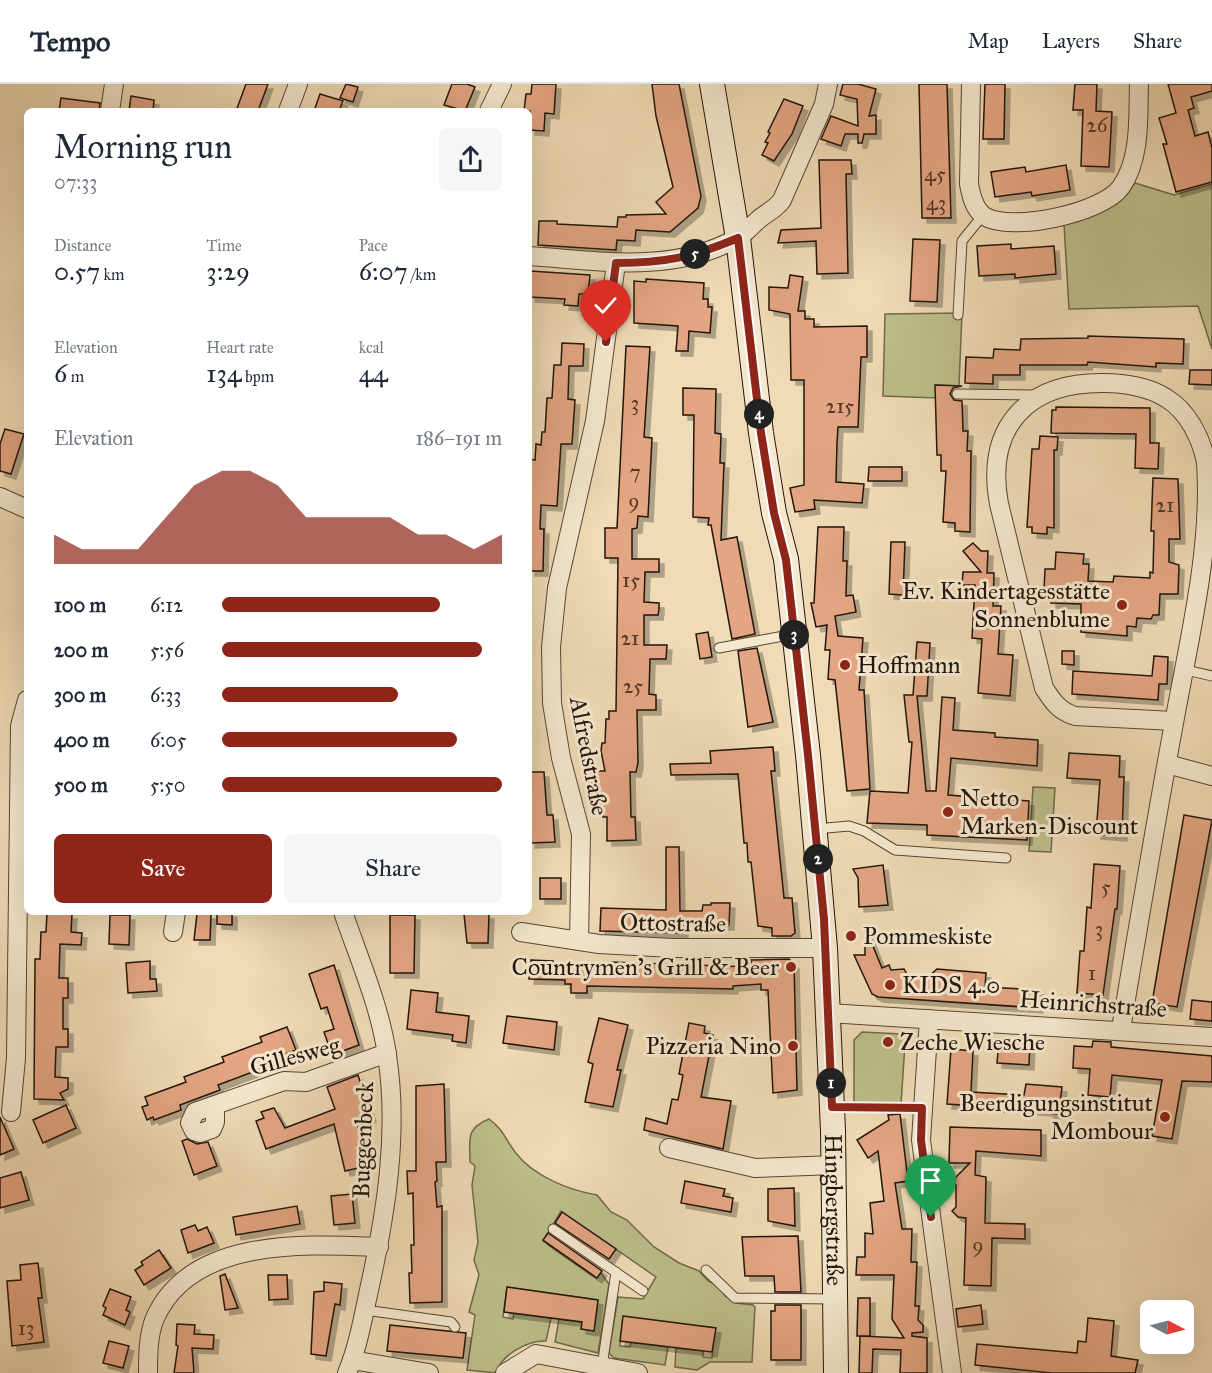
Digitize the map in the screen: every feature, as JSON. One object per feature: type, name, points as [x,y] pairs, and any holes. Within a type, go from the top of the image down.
[{"type":"street","points":[[110,108],[114,84]]},
{"type":"street","points":[[289,108],[298,84]]},
{"type":"street","points":[[490,108],[502,84]]},
{"type":"street","name":"Hingbergstraße","points":[[712,84],[738,238],[761,433],[774,513],[786,560],[815,829],[825,948],[832,1107],[836,1373]]},
{"type":"street","points":[[532,256],[616,263],[652,263],[681,259],[738,238],[760,218],[775,210],[782,200],[824,104],[828,84]]},
{"type":"street","points":[[971,84],[969,184],[972,199],[982,215],[1000,223],[1021,224],[1089,207],[1109,198],[1120,189],[1134,158],[1139,84]]},
{"type":"street","name":"Alfredstraße","points":[[579,940],[581,834],[559,747],[552,703],[551,648],[557,588],[595,422],[616,263]]},
{"type":"street","points":[[1121,1029],[1174,721],[1186,670],[1211,526],[1210,479],[1204,452],[1193,427],[1166,397],[1132,386],[1110,383],[1074,384],[1026,404],[1008,425],[1000,444],[995,475],[999,504],[1044,688],[1054,705],[1063,712],[1075,716],[1174,721]]},
{"type":"street","points":[[0,497],[24,503]]},
{"type":"street","points":[[11,1112],[16,1058],[15,896],[20,726],[24,711]]},
{"type":"street","points":[[1167,764],[1212,776]]},
{"type":"street","points":[[173,932],[176,915]]},
{"type":"street","name":"Buggenbeck","points":[[344,915],[378,1011],[392,1091],[388,1184],[379,1247],[350,1367]]},
{"type":"street","name":"Ottostraße","points":[[521,932],[599,944],[672,948],[825,948]]},
{"type":"street","name":"Heinrichstraße","points":[[828,1013],[1121,1029],[1212,1037]]},
{"type":"street","points":[[929,1019],[921,1140],[952,1373]]},
{"type":"street","name":"Gillesweg","points":[[215,1105],[284,1082],[306,1082],[387,1053]]},
{"type":"street","points":[[669,1148],[755,1168],[834,1165]]},
{"type":"street","points":[[148,1373],[149,1344],[154,1320],[166,1299],[189,1276],[223,1259],[267,1248],[304,1244],[379,1247]]},
{"type":"street","points":[[505,1373],[536,1354],[638,1373]]},
{"type":"street","points":[[350,1367],[429,1373]]},
{"type":"lane","points":[[958,315],[962,241],[982,215]]},
{"type":"lane","points":[[957,394],[1042,396]]},
{"type":"lane","points":[[719,648],[794,634]]},
{"type":"lane","points":[[1186,670],[1212,676]]},
{"type":"lane","points":[[815,829],[849,826],[864,831],[895,849],[1006,858]]},
{"type":"lane","points":[[832,1107],[922,1108]]},
{"type":"lane","points":[[553,1229],[644,1291]]},
{"type":"lane","points":[[706,1270],[735,1298],[836,1299]]},
{"type":"lane","points":[[602,1366],[616,1272]]},
{"type":"lane","points":[[365,1310],[451,1322],[455,1327]]},
{"type":"green space","points":[[1135,183],[1174,195],[1212,184],[1212,349],[1198,306],[1069,309],[1064,224],[1104,210],[1120,199]]},
{"type":"green space","points":[[962,313],[959,386],[936,385],[937,398],[883,396],[885,314]]},
{"type":"green space","points":[[1033,787],[1055,788],[1051,852],[1029,851]]},
{"type":"green space","points":[[862,1032],[901,1034],[905,1044],[901,1104],[854,1103],[854,1040]]},
{"type":"green space","points":[[489,1119],[531,1168],[563,1186],[597,1195],[611,1212],[627,1220],[654,1247],[679,1263],[699,1271],[708,1281],[721,1287],[725,1296],[736,1303],[753,1305],[755,1307],[752,1362],[710,1362],[697,1370],[675,1367],[676,1348],[703,1351],[703,1357],[712,1358],[715,1328],[623,1317],[620,1346],[630,1347],[631,1342],[668,1347],[665,1365],[614,1358],[609,1353],[618,1297],[643,1299],[656,1277],[561,1211],[543,1241],[596,1278],[600,1272],[609,1284],[598,1353],[555,1342],[559,1319],[582,1322],[594,1330],[598,1300],[507,1287],[503,1317],[513,1319],[514,1313],[551,1318],[546,1341],[531,1343],[516,1350],[503,1360],[496,1373],[467,1370],[475,1315],[469,1312],[479,1275],[474,1260],[478,1242],[472,1185],[475,1166],[470,1162],[470,1136],[476,1127]]},
{"type":"building","points":[[246,84],[268,84],[259,108],[237,108]]},
{"type":"building","points":[[346,84],[358,87],[353,102],[340,98]]},
{"type":"building","points":[[452,84],[467,84],[475,87],[466,108],[444,105]]},
{"type":"building","points":[[532,84],[556,84],[554,114],[545,113],[544,131],[532,130],[532,108],[524,108],[526,94],[531,94]]},
{"type":"building","points":[[652,84],[679,84],[701,196],[698,208],[670,232],[636,230],[635,241],[617,240],[616,250],[538,245],[539,221],[617,227],[618,217],[666,214],[656,202],[673,187],[656,116]]},
{"type":"building","points":[[843,84],[858,84],[876,89],[869,116],[876,115],[876,134],[864,134],[862,143],[858,143],[858,134],[845,134],[841,146],[821,139],[831,116],[858,126],[857,99],[840,95]]},
{"type":"building","points":[[919,84],[947,84],[951,218],[922,218]]},
{"type":"building","points":[[985,84],[1005,84],[1004,139],[983,139]]},
{"type":"building","points":[[1075,84],[1097,84],[1096,111],[1112,112],[1109,167],[1081,166],[1083,110],[1073,110]]},
{"type":"building","points":[[1168,84],[1212,84],[1212,91],[1191,97],[1194,108],[1188,110],[1195,136],[1208,132],[1212,148],[1212,182],[1176,192],[1163,144],[1167,144],[1159,118],[1176,113]]},
{"type":"building","points":[[320,94],[343,101],[340,108],[315,108]]},
{"type":"building","points":[[131,96],[154,100],[153,108],[129,108]]},
{"type":"building","points":[[61,98],[100,103],[99,108],[59,108]]},
{"type":"building","points":[[784,99],[803,106],[792,134],[774,161],[762,155],[768,143],[765,142],[770,133],[768,132]]},
{"type":"building","points":[[819,160],[851,160],[852,174],[846,174],[848,273],[817,274],[816,241],[778,243],[781,230],[821,228]]},
{"type":"building","points":[[1066,165],[1070,190],[1032,196],[1031,192],[995,197],[991,172],[1025,167],[1026,172]]},
{"type":"building","points":[[913,239],[940,240],[937,302],[910,301]]},
{"type":"building","points":[[1011,244],[1011,249],[1054,246],[1056,274],[1015,278],[1015,274],[979,276],[977,246]]},
{"type":"building","points":[[532,271],[590,275],[588,294],[579,294],[578,306],[564,305],[565,299],[532,297]]},
{"type":"building","points":[[790,275],[803,277],[798,311],[805,311],[805,319],[814,319],[814,327],[867,326],[867,357],[861,357],[858,427],[838,427],[837,443],[836,482],[864,484],[862,503],[814,500],[815,509],[795,512],[790,488],[804,485],[804,380],[791,380],[790,314],[769,310],[769,287],[788,288]]},
{"type":"building","points":[[646,279],[704,283],[703,299],[708,299],[708,307],[712,307],[710,333],[689,331],[688,351],[676,351],[678,326],[634,323],[634,281],[646,282]]},
{"type":"building","points":[[1088,336],[1184,339],[1183,364],[1156,363],[1156,367],[1088,362],[1087,365],[1020,365],[1020,375],[993,375],[993,384],[965,383],[966,357],[993,358],[994,349],[1020,350],[1021,339],[1088,338]]},
{"type":"building","points":[[562,343],[584,344],[583,366],[569,366],[568,399],[575,400],[572,444],[561,444],[557,506],[541,505],[540,529],[544,529],[543,571],[532,571],[532,459],[535,460],[536,444],[541,445],[542,432],[545,432],[547,398],[552,398],[554,365],[561,365]]},
{"type":"building","points":[[626,346],[650,347],[644,437],[652,438],[648,517],[638,516],[637,528],[632,529],[632,559],[659,559],[659,572],[645,572],[644,602],[659,603],[659,609],[658,615],[644,615],[644,645],[667,645],[666,659],[650,659],[649,694],[656,695],[656,710],[637,710],[638,763],[636,772],[630,772],[631,817],[635,817],[636,840],[607,841],[607,817],[603,817],[599,794],[592,794],[592,771],[605,771],[601,751],[602,743],[605,743],[606,719],[609,719],[609,711],[616,711],[618,558],[605,558],[605,528],[617,528]]},
{"type":"building","points":[[1190,370],[1212,370],[1212,385],[1189,384]]},
{"type":"building","points":[[935,385],[962,386],[953,388],[950,394],[954,400],[962,401],[963,431],[968,431],[967,451],[971,451],[970,532],[955,531],[955,523],[943,522],[946,471],[941,471],[941,455],[937,455]]},
{"type":"building","points":[[683,388],[716,389],[715,433],[721,434],[720,463],[724,463],[721,540],[737,537],[755,634],[732,639],[711,525],[708,525],[709,518],[693,517],[694,415],[683,415]]},
{"type":"building","points":[[1056,407],[1150,408],[1150,443],[1159,443],[1158,469],[1135,468],[1136,434],[1051,433],[1052,410],[1056,410]]},
{"type":"building","points":[[5,429],[24,434],[11,474],[0,471],[0,444]]},
{"type":"building","points":[[1040,436],[1058,437],[1057,450],[1054,450],[1054,528],[1047,527],[1047,534],[1032,533],[1032,527],[1027,527],[1032,449],[1039,449]]},
{"type":"building","points":[[869,467],[902,467],[902,481],[868,481]]},
{"type":"building","points":[[1153,478],[1178,479],[1180,539],[1169,539],[1169,562],[1179,565],[1178,594],[1160,594],[1159,615],[1153,615],[1151,619],[1137,618],[1136,627],[1127,626],[1127,636],[1081,632],[1081,604],[1051,603],[1051,591],[1044,590],[1045,569],[1055,569],[1056,552],[1084,554],[1083,564],[1089,564],[1088,581],[1113,582],[1114,576],[1150,578],[1150,572],[1153,573],[1154,531],[1151,531]]},
{"type":"building","points":[[818,527],[844,527],[843,561],[847,561],[846,596],[853,595],[856,612],[835,616],[838,636],[863,638],[859,690],[864,690],[870,789],[847,791],[835,680],[828,679],[830,650],[825,650],[827,625],[816,627],[811,603],[814,603]]},
{"type":"building","points":[[891,542],[905,542],[903,595],[889,594]]},
{"type":"building","points":[[973,543],[981,551],[988,551],[987,573],[994,573],[993,606],[1001,606],[998,654],[1013,655],[1010,696],[978,693],[982,639],[972,638],[975,585],[962,585],[963,572],[981,572],[963,551]]},
{"type":"building","points":[[708,632],[712,657],[700,659],[696,634]]},
{"type":"building","points":[[917,642],[930,643],[927,696],[917,696],[926,791],[936,791],[942,697],[955,698],[953,730],[995,733],[995,737],[1038,740],[1037,766],[951,758],[948,795],[1029,801],[1027,840],[927,835],[927,825],[867,823],[870,791],[908,793],[912,742],[909,742],[904,695],[913,695]]},
{"type":"building","points":[[757,648],[773,722],[748,727],[738,651]]},
{"type":"building","points":[[1062,651],[1074,651],[1074,665],[1062,664]]},
{"type":"building","points":[[1154,656],[1168,657],[1167,684],[1159,684],[1158,700],[1072,694],[1073,671],[1152,676]]},
{"type":"building","points":[[773,747],[775,771],[771,771],[784,898],[792,898],[795,933],[791,936],[772,936],[772,928],[758,926],[751,862],[748,862],[747,843],[744,843],[738,774],[671,775],[670,764],[711,763],[710,751]]},
{"type":"building","points":[[1069,753],[1120,756],[1119,777],[1124,777],[1122,836],[1096,834],[1100,780],[1067,778]]},
{"type":"building","points":[[532,772],[544,772],[547,815],[553,815],[555,842],[532,843]]},
{"type":"building","points":[[1184,815],[1212,820],[1177,1007],[1152,1003]]},
{"type":"building","points":[[666,847],[679,847],[680,911],[702,911],[703,905],[730,903],[729,925],[683,925],[683,933],[600,931],[601,908],[666,910]]},
{"type":"building","points":[[1094,864],[1120,866],[1117,909],[1115,909],[1103,995],[1077,993],[1080,951],[1084,951],[1087,907],[1091,908]]},
{"type":"building","points":[[883,865],[888,905],[859,907],[858,878],[853,869]]},
{"type":"building","points":[[540,878],[561,878],[561,899],[540,899]]},
{"type":"building","points":[[47,915],[72,915],[71,932],[82,933],[81,945],[60,944],[59,978],[68,978],[68,998],[63,998],[63,1029],[68,1029],[68,1047],[56,1047],[55,1077],[68,1078],[68,1089],[60,1093],[64,1100],[34,1099],[35,959],[40,959],[41,932],[46,932]]},
{"type":"building","points":[[110,915],[130,915],[129,945],[109,944]]},
{"type":"building","points":[[197,915],[211,915],[210,940],[194,940]]},
{"type":"building","points":[[217,915],[232,915],[232,925],[217,924]]},
{"type":"building","points":[[390,915],[415,915],[414,973],[390,973]]},
{"type":"building","points":[[464,915],[489,915],[488,943],[467,943]]},
{"type":"building","points":[[865,927],[882,968],[889,965],[891,970],[904,969],[908,976],[927,978],[937,969],[986,973],[985,987],[1039,990],[1038,1008],[878,997],[872,994],[854,955],[865,955]]},
{"type":"building","points":[[789,959],[794,964],[797,1090],[773,1093],[768,990],[761,990],[761,984],[733,986],[733,989],[587,986],[587,993],[571,993],[571,984],[565,984],[565,980],[529,979],[531,960],[553,961],[553,964],[609,965],[609,962],[751,967],[751,960]]},
{"type":"building","points":[[150,961],[150,979],[156,979],[157,991],[128,993],[126,963]]},
{"type":"building","points":[[334,965],[359,1045],[332,1055],[324,1032],[334,1029],[327,1007],[321,1009],[309,974]]},
{"type":"building","points":[[411,990],[438,993],[436,1012],[469,1016],[466,1043],[452,1041],[453,1035],[407,1029]]},
{"type":"building","points":[[1192,1000],[1212,1002],[1212,1021],[1190,1019]]},
{"type":"building","points":[[507,1016],[557,1022],[554,1050],[503,1043]]},
{"type":"building","points":[[599,1018],[628,1025],[617,1070],[621,1070],[613,1107],[585,1102],[593,1064],[588,1062]]},
{"type":"building","points":[[689,1023],[705,1026],[704,1033],[713,1035],[701,1097],[731,1101],[723,1149],[644,1130],[646,1118],[667,1124],[672,1099],[678,1100],[683,1075],[679,1074]]},
{"type":"building","points":[[287,1027],[296,1050],[256,1065],[258,1070],[218,1085],[220,1090],[180,1105],[181,1110],[154,1120],[153,1117],[147,1120],[142,1107],[148,1105],[145,1097],[186,1082],[184,1077],[224,1062],[222,1057],[262,1042],[260,1037]]},
{"type":"building","points":[[999,1041],[1030,1043],[1029,1065],[997,1063]]},
{"type":"building","points":[[1093,1041],[1111,1042],[1111,1047],[1212,1056],[1212,1082],[1182,1081],[1172,1139],[1152,1136],[1162,1080],[1112,1075],[1110,1097],[1088,1095],[1090,1069],[1073,1068],[1074,1046],[1092,1047]]},
{"type":"building","points":[[951,1049],[973,1051],[971,1092],[1024,1095],[1026,1084],[1062,1087],[1060,1103],[1066,1103],[1066,1115],[1049,1113],[1049,1111],[947,1104]]},
{"type":"building","points":[[358,1075],[371,1117],[357,1123],[367,1166],[345,1171],[334,1124],[266,1149],[256,1121],[264,1118],[261,1112],[274,1108],[285,1128],[335,1109],[327,1087]]},
{"type":"building","points":[[444,1084],[446,1162],[436,1162],[437,1181],[435,1182],[437,1207],[442,1206],[442,1302],[410,1303],[409,1273],[412,1273],[411,1245],[414,1245],[413,1193],[408,1194],[407,1171],[416,1171],[416,1086]]},
{"type":"building","points":[[66,1105],[76,1128],[43,1143],[33,1120]]},
{"type":"building","points":[[900,1114],[908,1181],[895,1183],[902,1229],[912,1229],[911,1262],[917,1262],[915,1306],[919,1306],[918,1320],[923,1325],[923,1332],[912,1333],[912,1336],[927,1338],[927,1373],[900,1373],[901,1350],[873,1349],[872,1373],[859,1373],[860,1336],[904,1338],[892,1319],[894,1275],[856,1275],[857,1257],[865,1257],[865,1233],[873,1234],[870,1203],[884,1201],[878,1151],[868,1158],[857,1140],[889,1120],[888,1115]]},
{"type":"building","points":[[0,1117],[14,1149],[0,1155]]},
{"type":"building","points":[[950,1127],[1041,1130],[1041,1156],[976,1151],[975,1175],[986,1177],[985,1223],[1025,1224],[1025,1239],[992,1238],[991,1286],[964,1285],[966,1218],[958,1217],[952,1211],[956,1207],[956,1185],[952,1181],[970,1163],[949,1163]]},
{"type":"building","points":[[187,1139],[197,1144],[208,1142],[217,1166],[194,1175],[182,1141]]},
{"type":"building","points":[[21,1172],[29,1200],[0,1208],[0,1178]]},
{"type":"building","points":[[685,1181],[725,1189],[723,1196],[733,1198],[731,1212],[681,1203]]},
{"type":"building","points":[[794,1188],[795,1226],[768,1221],[768,1189]]},
{"type":"building","points":[[352,1194],[355,1223],[334,1225],[331,1196]]},
{"type":"building","points":[[297,1206],[300,1224],[236,1235],[233,1217]]},
{"type":"building","points":[[562,1212],[616,1249],[609,1259],[555,1223]]},
{"type":"building","points":[[195,1225],[198,1231],[207,1227],[214,1243],[188,1253],[181,1230]]},
{"type":"building","points":[[548,1233],[602,1271],[597,1278],[543,1240]]},
{"type":"building","points":[[798,1236],[801,1292],[775,1292],[774,1276],[745,1276],[742,1237]]},
{"type":"building","points":[[159,1250],[171,1268],[144,1285],[135,1270],[143,1265],[141,1262]]},
{"type":"building","points":[[38,1263],[42,1298],[38,1298],[44,1342],[12,1346],[7,1281],[21,1280],[20,1265]]},
{"type":"building","points":[[225,1274],[238,1308],[225,1310],[220,1276]]},
{"type":"building","points":[[268,1275],[287,1275],[288,1299],[269,1300]]},
{"type":"building","points":[[324,1282],[342,1284],[340,1305],[335,1304],[326,1356],[311,1354],[314,1292],[324,1291]]},
{"type":"building","points":[[507,1287],[598,1300],[594,1331],[581,1329],[582,1322],[504,1312]]},
{"type":"building","points":[[110,1289],[131,1297],[126,1310],[130,1312],[125,1325],[103,1315],[106,1308],[103,1306]]},
{"type":"building","points":[[858,1298],[870,1298],[870,1336],[857,1336]]},
{"type":"building","points":[[775,1305],[801,1305],[801,1360],[771,1360],[771,1311],[775,1311]]},
{"type":"building","points":[[981,1305],[983,1324],[958,1327],[956,1309]]},
{"type":"building","points":[[623,1316],[716,1328],[712,1352],[620,1341]]},
{"type":"building","points":[[1088,1318],[1114,1321],[1111,1356],[1138,1360],[1135,1373],[1052,1373],[975,1365],[977,1344],[1077,1353],[1078,1341],[1086,1342]]},
{"type":"building","points":[[177,1324],[195,1325],[194,1334],[214,1335],[213,1349],[192,1348],[194,1373],[174,1373],[178,1346],[176,1345]]},
{"type":"building","points":[[390,1325],[466,1333],[463,1358],[387,1351]]},
{"type":"building","points":[[109,1341],[129,1346],[123,1368],[103,1363]]},
{"type":"place","name":"Ev. Kindertagesstätte Sonnenblume","points":[[1122,605]]},
{"type":"place","name":"Hoffmann","points":[[845,665]]},
{"type":"place","name":"Netto Marken-Discount","points":[[948,812]]},
{"type":"place","name":"Pommeskiste","points":[[851,936]]},
{"type":"place","name":"Countrymen's Grill & Beer","points":[[791,967]]},
{"type":"place","name":"KIDS 4.0","points":[[890,985]]},
{"type":"place","name":"Zeche Wiesche","points":[[888,1042]]},
{"type":"place","name":"Pizzeria Nino","points":[[793,1046]]},
{"type":"place","name":"Beerdigungsinstitut Mombour","points":[[1165,1117]]},
{"type":"route","points":[[606,342],[616,263],[652,263],[681,259],[738,238],[761,433],[774,513],[786,560],[808,755],[824,919],[832,1107],[922,1108],[921,1140],[931,1217]]}]
